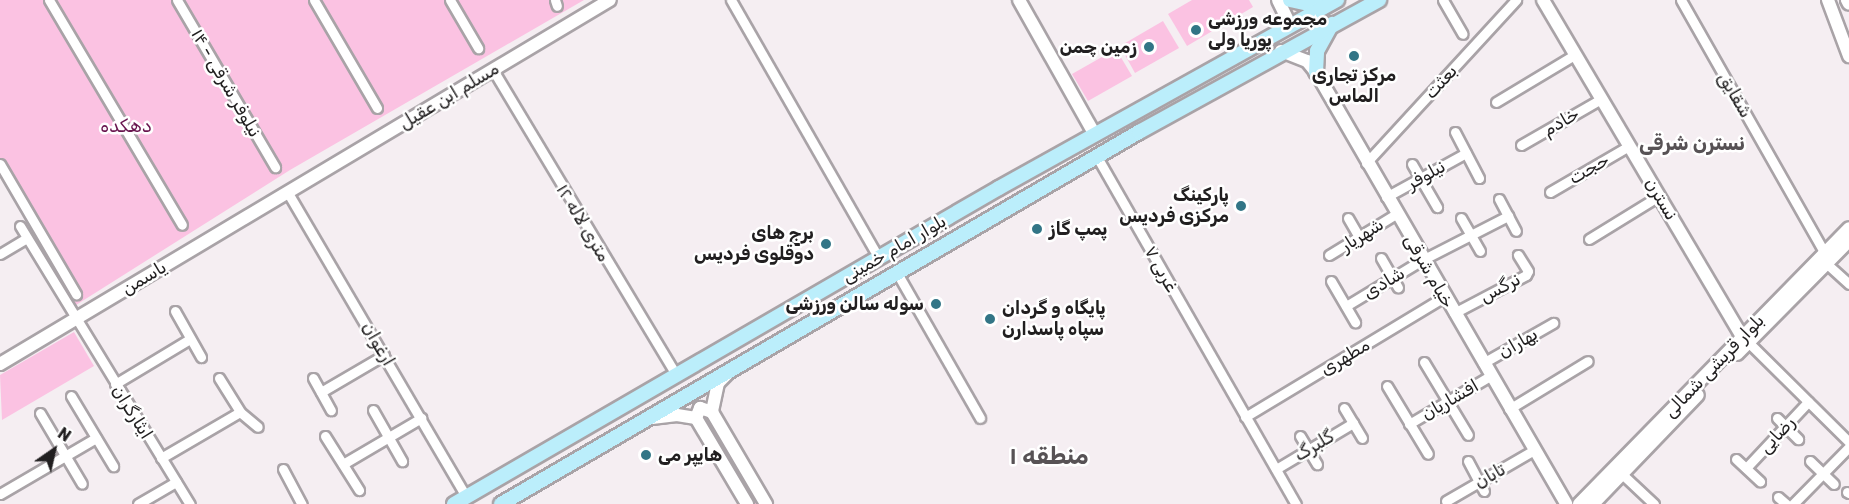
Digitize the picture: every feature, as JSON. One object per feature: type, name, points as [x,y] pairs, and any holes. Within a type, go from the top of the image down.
[{"type":"main road","points":[[1290,0],[1323,7]]},
{"type":"main road","name":"بلوار امام خمینی","points":[[454,504],[565,438],[1168,93],[1337,0]]},
{"type":"main road","name":"بلوار امام خمینی","points":[[501,504],[1097,157],[1178,114],[1281,51],[1379,0]]},
{"type":"main road","points":[[1316,72],[1317,51],[1334,23]]},
{"type":"main road","points":[[1168,93],[1165,105],[1178,114]]},
{"type":"main road","points":[[588,425],[587,438],[598,447]]},
{"type":"main road","points":[[565,438],[576,446],[578,459]]},
{"type":"street","points":[[49,0],[182,225]]},
{"type":"street","name":"نیلوفر شرقی - ۱۴","points":[[177,0],[275,167]]},
{"type":"street","points":[[314,0],[377,108]]},
{"type":"street","points":[[450,0],[478,48]]},
{"type":"street","name":"مسلم ابن عقیل","points":[[288,193],[610,0]]},
{"type":"street","points":[[731,0],[879,258]]},
{"type":"street","points":[[1018,0],[1095,135]]},
{"type":"street","points":[[1278,0],[1290,25]]},
{"type":"street","points":[[1443,0],[1463,34]]},
{"type":"street","name":"بعثت","points":[[1366,163],[1516,0]]},
{"type":"street","name":"نسترن","points":[[1543,0],[1745,339]]},
{"type":"street","name":"شقایق","points":[[1681,0],[1826,258],[1849,284]]},
{"type":"street","points":[[1828,0],[1849,56]]},
{"type":"street","points":[[1838,26],[1849,36]]},
{"type":"street","name":"خیام شرقی","points":[[1281,51],[1307,61],[1316,72],[1422,260],[1566,504]]},
{"type":"street","points":[[1496,102],[1576,54]]},
{"type":"street","name":"۱۲ متری لاله","points":[[493,70],[676,375]]},
{"type":"street","name":"خادم","points":[[1521,145],[1601,99]]},
{"type":"street","points":[[1455,132],[1479,178]]},
{"type":"street","name":"حجت","points":[[1550,192],[1629,146]]},
{"type":"street","name":"نیلوفر","points":[[1386,197],[1466,153]]},
{"type":"street","name":"۷ غربی","points":[[1097,157],[1296,504]]},
{"type":"street","points":[[0,164],[76,294]]},
{"type":"street","points":[[1412,164],[1437,207]]},
{"type":"street","name":"یاسمن","points":[[0,364],[288,193]]},
{"type":"street","name":"ارغوان","points":[[288,193],[466,496]]},
{"type":"street","points":[[1589,239],[1659,196]]},
{"type":"street","points":[[1499,199],[1516,231]]},
{"type":"street","name":"شهریار","points":[[1329,255],[1396,214]]},
{"type":"street","name":"شادی","points":[[1346,306],[1422,260],[1508,216]]},
{"type":"street","points":[[1348,218],[1359,237]]},
{"type":"street","points":[[1461,218],[1480,251]]},
{"type":"street","name":"ایثارگران","points":[[20,226],[190,504]]},
{"type":"street","name":"بلوار قریشی شمالی","points":[[1593,504],[1745,339],[1826,258],[1849,228]]},
{"type":"street","points":[[0,254],[27,238]]},
{"type":"street","name":"بلوار قریشی شمالی","points":[[1826,258],[1849,241]]},
{"type":"street","name":"نرگس","points":[[1454,313],[1526,275],[1528,271],[1518,255]]},
{"type":"street","points":[[1381,258],[1398,288]]},
{"type":"street","points":[[897,273],[980,418]]},
{"type":"street","points":[[1330,281],[1355,322]]},
{"type":"street","name":"مطهری","points":[[1245,417],[1444,297]]},
{"type":"street","points":[[175,311],[201,357]]},
{"type":"street","name":"بهاران","points":[[1483,363],[1553,323]]},
{"type":"street","points":[[115,384],[190,339]]},
{"type":"street","points":[[1745,339],[1849,442]]},
{"type":"street","points":[[321,392],[384,355]]},
{"type":"street","points":[[1509,408],[1588,361]]},
{"type":"street","points":[[1425,362],[1468,435]]},
{"type":"street","points":[[712,412],[718,383],[730,371]]},
{"type":"street","name":"بلوار قریشی شمالی","points":[[1579,504],[1712,374]]},
{"type":"street","name":"افشاریان","points":[[1409,423],[1490,376]]},
{"type":"street","points":[[219,378],[240,412],[258,427]]},
{"type":"street","points":[[313,378],[332,410]]},
{"type":"street","points":[[1387,386],[1428,454]]},
{"type":"street","points":[[71,396],[113,466]]},
{"type":"street","name":"رضایی","points":[[1746,468],[1808,402]]},
{"type":"street","points":[[696,418],[700,408],[712,412],[766,504]]},
{"type":"street","points":[[1344,408],[1362,438]]},
{"type":"street","points":[[373,410],[402,461]]},
{"type":"street","points":[[161,458],[240,412]]},
{"type":"street","points":[[40,413],[82,484]]},
{"type":"street","points":[[645,420],[677,415],[696,418]]},
{"type":"street","points":[[343,464],[421,418]]},
{"type":"street","points":[[696,418],[747,504]]},
{"type":"street","points":[[1777,418],[1798,440]]},
{"type":"street","name":"گلبرگ","points":[[1276,469],[1353,423]]},
{"type":"street","points":[[325,436],[359,490]]},
{"type":"street","points":[[1300,436],[1317,464]]},
{"type":"street","points":[[4,504],[0,496],[96,438]]},
{"type":"street","points":[[1793,504],[1849,447]]},
{"type":"street","name":"تابان","points":[[1446,501],[1482,486],[1533,450]]},
{"type":"street","points":[[1736,459],[1760,481]]},
{"type":"street","points":[[1468,461],[1482,486]]},
{"type":"street","points":[[1810,461],[1834,484]]},
{"type":"street","points":[[283,469],[302,504]]},
{"type":"street","points":[[1622,474],[1654,504]]},
{"type":"street","points":[[138,504],[176,482]]},
{"type":"street","points":[[1778,497],[1786,504]]},
{"type":"green space","name":"دهکده","points":[[0,0],[584,0],[290,170],[76,305],[0,174]]},
{"type":"green space","name":"مجموعه ورزشی پوریا ولی","points":[[1192,0],[1249,0],[1253,7],[1187,46],[1168,14]]},
{"type":"green space","name":"زمین چمن","points":[[1163,21],[1179,48],[1135,73],[1120,46]]},
{"type":"green space","name":"زمین چمن","points":[[1116,49],[1132,76],[1088,101],[1072,74]]},
{"type":"green space","points":[[74,332],[94,366],[2,420],[0,375]]},
{"type":"green space","points":[[706,411],[763,504],[749,504],[698,414]]},
{"type":"place","name":"مجموعه ورزشی پوریا ولی","points":[[1196,30]]},
{"type":"place","name":"زمین چمن","points":[[1149,47]]},
{"type":"place","name":"مرکز تجاری الماس","points":[[1354,56]]},
{"type":"place","name":"پارکینگ مرکزی فردیس","points":[[1241,206]]},
{"type":"place","name":"پمپ گاز","points":[[1037,229]]},
{"type":"place","name":"برج های دوقلوی فردیس","points":[[826,244]]},
{"type":"place","name":"سوله سالن ورزشی","points":[[936,304]]},
{"type":"place","name":"پایگاه و گردان سپاه پاسدارن","points":[[990,319]]},
{"type":"place","name":"هایپر می","points":[[646,455]]},
{"type":"district","name":"نسترن شرقی","points":[[1692,143]]},
{"type":"district","name":"منطقه ۱","points":[[1049,457]]}]
